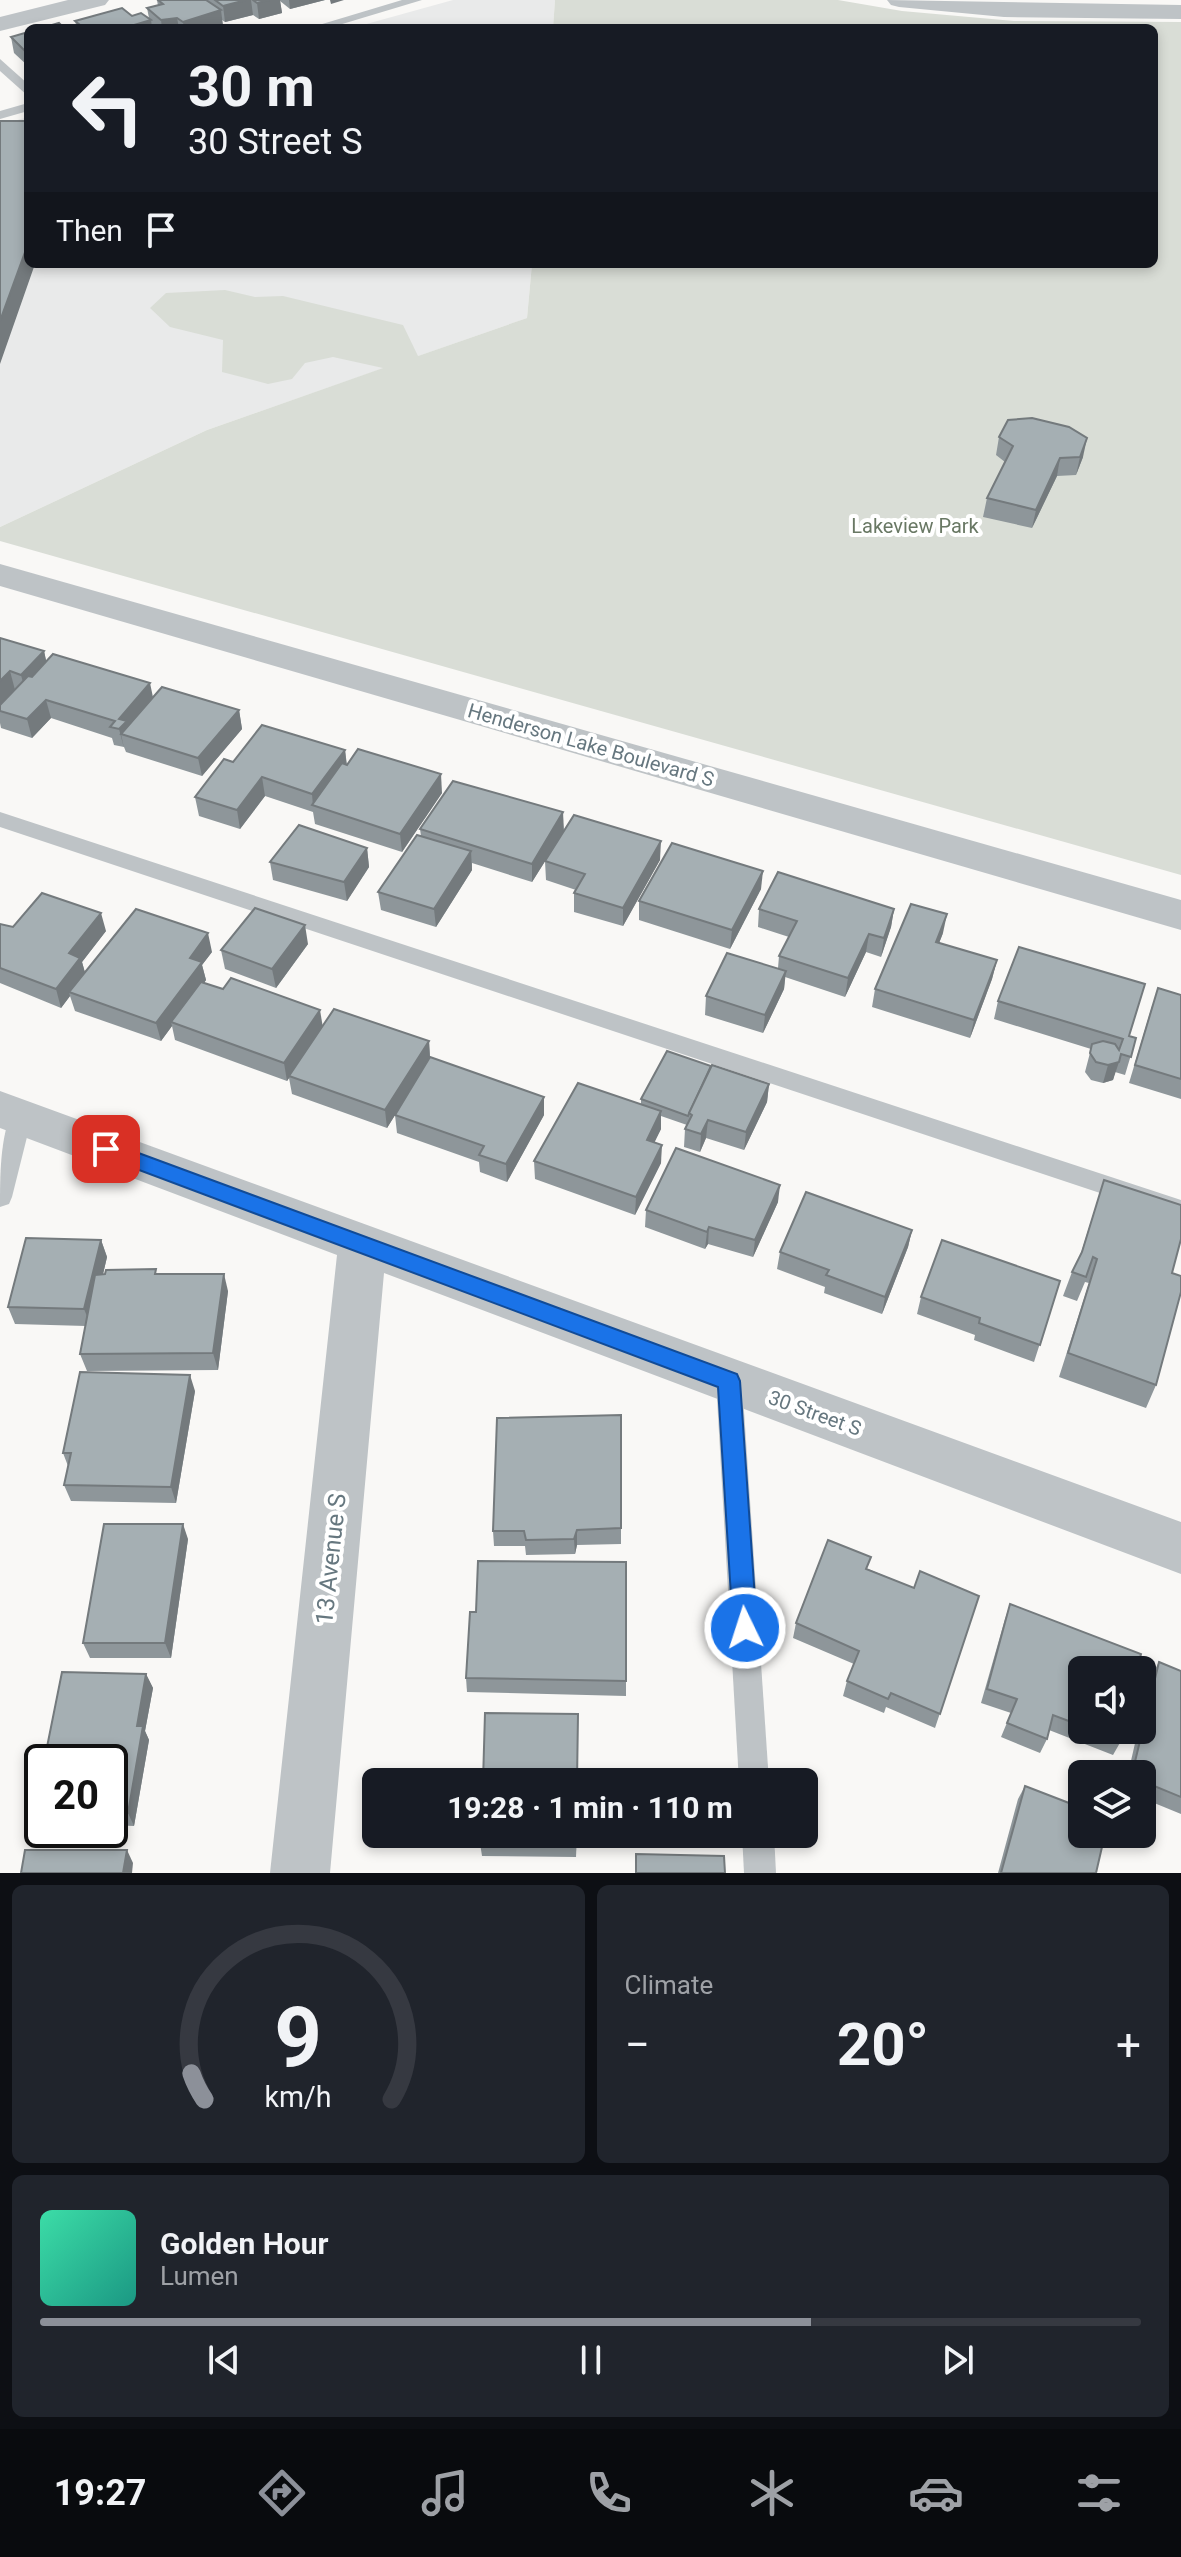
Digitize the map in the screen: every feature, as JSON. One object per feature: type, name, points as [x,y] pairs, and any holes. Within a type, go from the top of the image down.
[{"type":"street","points":[[0,24],[97,0]]},
{"type":"street","points":[[899,0],[1181,12]]},
{"type":"street","name":"Henderson Lake Boulevard S","points":[[0,575],[1181,915]]},
{"type":"street","name":"30 Street S","points":[[10,1113],[1181,1548]]},
{"type":"street","name":"13 Avenue S","points":[[300,1873],[362,1246]]},
{"type":"lane","points":[[329,24],[416,0]]},
{"type":"lane","points":[[0,63],[24,88]]},
{"type":"lane","points":[[0,115],[24,108]]},
{"type":"lane","points":[[0,819],[1181,1210]]},
{"type":"lane","points":[[0,1197],[10,1113]]},
{"type":"lane","points":[[729,1381],[753,1768]]},
{"type":"lane","points":[[761,1848],[765,1871]]},
{"type":"shaded area","points":[[453,0],[555,0],[553,24],[366,24]]},
{"type":"shaded area","points":[[24,118],[24,268],[532,268],[527,318],[207,430],[0,527],[0,125]]},
{"type":"green space","name":"Lakeview Park","points":[[555,0],[838,0],[902,11],[1014,21],[1181,22],[1181,875],[0,541],[0,527],[207,430],[383,368],[333,357],[305,363],[292,379],[268,384],[222,372],[223,340],[170,327],[150,308],[166,293],[225,290],[255,297],[283,296],[403,325],[418,356],[527,318],[532,268],[1158,268],[1158,24],[553,24]]},
{"type":"building","points":[[158,0],[206,0],[221,10],[183,22],[177,18],[161,20],[147,8],[163,4]]},
{"type":"building","points":[[215,0],[246,0],[223,6]]},
{"type":"building","points":[[122,8],[132,16],[141,13],[151,20],[138,24],[79,24],[75,21]]},
{"type":"building","points":[[24,33],[24,50],[11,37]]},
{"type":"building","points":[[0,121],[24,121],[24,255],[0,321]]},
{"type":"building","points":[[1032,418],[1069,427],[1087,438],[1080,457],[1060,458],[1036,510],[987,498],[1013,446],[999,437],[1008,420]]},
{"type":"building","points":[[0,638],[44,651],[21,675],[10,671],[0,681]]},
{"type":"building","points":[[53,654],[150,683],[119,719],[127,721],[119,729],[110,727],[115,721],[46,700],[27,719],[0,711],[0,705]]},
{"type":"building","points":[[162,687],[239,710],[198,758],[121,734]]},
{"type":"building","points":[[262,725],[345,750],[312,794],[262,777],[237,810],[195,797],[224,759],[233,762]]},
{"type":"building","points":[[358,749],[441,774],[400,834],[312,805],[342,763],[347,765]]},
{"type":"building","points":[[453,781],[563,812],[532,864],[420,829]]},
{"type":"building","points":[[574,815],[661,841],[623,908],[574,893],[585,874],[545,861]]},
{"type":"building","points":[[299,825],[367,848],[344,882],[270,862]]},
{"type":"building","points":[[417,835],[471,851],[434,909],[378,892]]},
{"type":"building","points":[[672,843],[763,871],[732,930],[639,901]]},
{"type":"building","points":[[778,872],[894,909],[884,938],[869,934],[848,978],[779,956],[797,921],[759,909]]},
{"type":"building","points":[[42,893],[101,913],[69,953],[80,958],[56,989],[0,968],[0,924],[13,927]]},
{"type":"building","points":[[911,904],[947,914],[936,942],[997,960],[974,1020],[875,989]]},
{"type":"building","points":[[255,908],[305,925],[272,969],[221,950]]},
{"type":"building","points":[[136,909],[208,933],[190,958],[202,962],[156,1023],[69,992]]},
{"type":"building","points":[[1019,947],[1145,984],[1129,1036],[1136,1038],[1131,1057],[1121,1054],[1119,1062],[1108,1065],[1096,1062],[1090,1053],[1092,1044],[1103,1041],[1115,1044],[1119,1050],[1123,1039],[998,1001]]},
{"type":"building","points":[[727,953],[786,971],[765,1015],[706,996]]},
{"type":"building","points":[[231,978],[320,1010],[284,1063],[171,1022],[201,982],[223,989]]},
{"type":"building","points":[[1158,988],[1181,995],[1181,1079],[1135,1065]]},
{"type":"building","points":[[334,1009],[429,1041],[385,1110],[289,1076]]},
{"type":"building","points":[[667,1051],[711,1066],[688,1116],[641,1099]]},
{"type":"building","points":[[430,1057],[544,1097],[506,1164],[479,1155],[484,1146],[395,1115]]},
{"type":"building","points":[[712,1065],[769,1084],[746,1132],[708,1120],[701,1134],[685,1129],[692,1115],[689,1113]]},
{"type":"building","points":[[578,1083],[661,1111],[647,1140],[662,1145],[636,1197],[534,1161]]},
{"type":"building","points":[[676,1148],[780,1185],[755,1240],[709,1227],[707,1232],[646,1210]]},
{"type":"building","points":[[1104,1180],[1181,1205],[1181,1239],[1172,1273],[1181,1276],[1181,1292],[1156,1385],[1068,1353],[1097,1259],[1093,1257],[1086,1277],[1072,1272],[1082,1252]]},
{"type":"building","points":[[806,1192],[912,1230],[885,1297],[826,1275],[829,1270],[780,1252]]},
{"type":"building","points":[[26,1238],[101,1240],[84,1309],[8,1307]]},
{"type":"building","points":[[942,1240],[1060,1281],[1040,1345],[979,1323],[980,1318],[921,1297]]},
{"type":"building","points":[[156,1269],[155,1274],[224,1274],[213,1353],[80,1354],[95,1275],[105,1274],[106,1270]]},
{"type":"building","points":[[80,1372],[190,1375],[171,1487],[64,1485],[71,1453],[63,1453]]},
{"type":"building","points":[[621,1415],[621,1528],[577,1530],[574,1539],[526,1540],[524,1531],[493,1531],[497,1418]]},
{"type":"building","points":[[104,1524],[183,1524],[165,1643],[83,1643]]},
{"type":"building","points":[[828,1540],[871,1557],[866,1569],[914,1588],[920,1571],[979,1596],[940,1714],[891,1693],[888,1699],[847,1681],[859,1651],[796,1623]]},
{"type":"building","points":[[478,1561],[626,1562],[626,1681],[466,1678],[470,1612],[476,1612]]},
{"type":"building","points":[[1010,1604],[1141,1654],[1068,1656],[1068,1721],[1053,1715],[1047,1739],[1007,1723],[1017,1699],[987,1689]]},
{"type":"building","points":[[1159,1662],[1181,1671],[1181,1797],[1156,1787],[1156,1760],[1135,1760],[1139,1744],[1156,1744],[1156,1674]]},
{"type":"building","points":[[62,1672],[146,1674],[137,1726],[143,1726],[128,1813],[128,1744],[48,1744]]},
{"type":"building","points":[[485,1713],[578,1714],[577,1768],[483,1768]]},
{"type":"building","points":[[1025,1786],[1068,1803],[1068,1848],[1102,1848],[1096,1873],[1001,1873]]},
{"type":"building","points":[[25,1850],[127,1850],[123,1873],[21,1873]]},
{"type":"building","points":[[636,1854],[724,1856],[725,1873],[636,1873]]},
{"type":"route","points":[[106,1149],[729,1381],[745,1628]]}]
